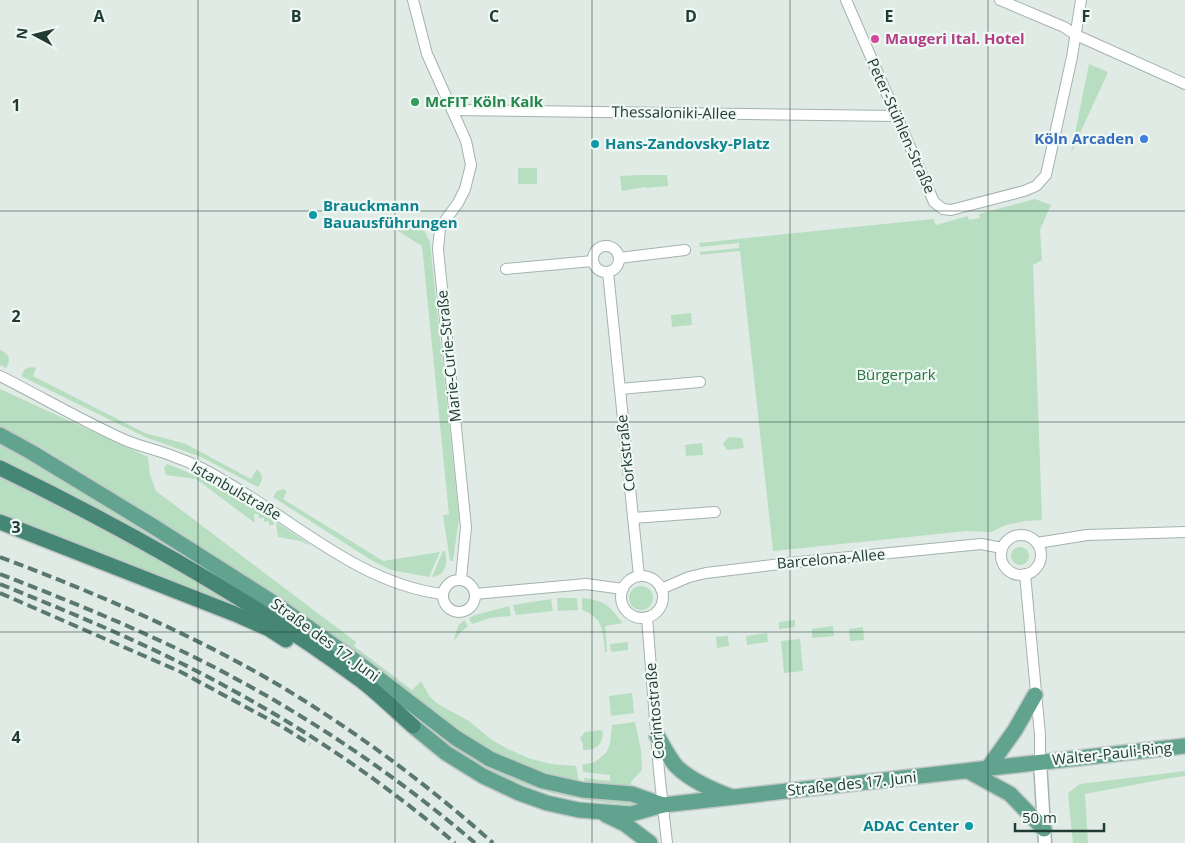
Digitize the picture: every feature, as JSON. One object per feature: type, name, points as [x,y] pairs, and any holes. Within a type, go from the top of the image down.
[{"type":"highway","points":[[0,468],[82,508],[143,541],[269,617],[363,682],[413,726]]},
{"type":"highway","points":[[0,522],[235,614],[269,630],[333,670],[413,726]]},
{"type":"main road","name":"Straße des 17. Juni","points":[[0,435],[128,511],[276,605],[357,662],[456,738],[490,759],[543,781],[583,790],[632,794],[663,805]]},
{"type":"main road","points":[[988,768],[1016,730],[1035,695]]},
{"type":"main road","name":"Straße des 17. Juni","points":[[413,726],[446,753],[483,776],[518,793],[547,803],[580,810],[631,814],[663,805],[1040,762]]},
{"type":"main road","points":[[657,736],[676,765],[688,775],[707,786],[734,797]]},
{"type":"main road","name":"Walter-Pauli-Ring","points":[[1040,762],[1185,746]]},
{"type":"main road","points":[[968,771],[1010,794],[1044,836]]},
{"type":"main road","points":[[600,812],[625,824],[650,843]]},
{"type":"street","name":"Marie-Curie-Straße","points":[[413,0],[427,54],[466,141],[471,165],[470,176],[458,203],[440,229],[438,249],[466,526],[461,580]]},
{"type":"street","name":"Peter-Stühlen-Straße","points":[[846,0],[934,202],[943,209],[951,210],[1024,192],[1042,181],[1046,175],[1072,57],[1075,34]]},
{"type":"street","points":[[1000,0],[1064,27],[1075,34],[1185,84]]},
{"type":"street","points":[[1075,34],[1081,0]]},
{"type":"street","name":"Thessaloniki-Allee","points":[[452,110],[897,116]]},
{"type":"street","points":[[603,247],[616,251],[619,258],[616,268],[608,272],[601,272],[593,261],[596,252],[603,247]]},
{"type":"street","points":[[619,258],[685,250]]},
{"type":"street","points":[[506,269],[593,261]]},
{"type":"street","name":"Corkstraße","points":[[608,272],[639,576]]},
{"type":"street","name":"Istanbulstraße","points":[[0,376],[126,440],[174,456],[202,468],[323,545],[372,573],[397,584],[442,594]]},
{"type":"street","points":[[620,389],[700,382]]},
{"type":"street","points":[[633,518],[715,512]]},
{"type":"street","points":[[1036,543],[1087,535],[1185,532]]},
{"type":"street","points":[[1018,535],[1028,536],[1036,543],[1040,550],[1040,558],[1032,571],[1025,574],[1013,573],[1004,565],[1001,554],[1002,548],[1008,539],[1018,535]]},
{"type":"street","name":"Barcelona-Allee","points":[[662,589],[690,577],[706,573],[982,544],[1002,548]]},
{"type":"street","points":[[1025,574],[1040,735],[1044,836]]},
{"type":"street","points":[[639,576],[652,578],[662,589],[663,595],[657,612],[647,617],[634,616],[624,608],[622,602],[623,589],[632,578],[639,576]]},
{"type":"street","points":[[454,580],[461,580],[472,586],[475,594],[473,605],[464,612],[458,612],[444,604],[442,594],[444,588],[449,583],[454,580]]},
{"type":"street","points":[[475,594],[586,584],[623,589]]},
{"type":"street","name":"Corintostraße","points":[[647,617],[667,843]]},
{"type":"green space","points":[[1089,64],[1108,72],[1071,153]]},
{"type":"green space","points":[[518,168],[537,168],[537,184],[518,184]]},
{"type":"green space","points":[[667,175],[668,186],[622,191],[620,176]]},
{"type":"green space","name":"Bürgerpark","points":[[1035,199],[1051,205],[1040,230],[1042,260],[1033,265],[1042,520],[1006,525],[991,532],[967,531],[773,551],[740,251],[700,255],[700,252],[739,248],[739,243],[700,247],[699,243],[933,219],[936,225],[968,216],[969,220],[980,218],[979,214]]},
{"type":"green space","points":[[410,225],[424,230],[430,242],[459,518],[453,561],[450,561],[443,515],[449,514],[422,246],[395,229]]},
{"type":"green space","points":[[691,313],[692,325],[672,327],[671,315]]},
{"type":"green space","points":[[0,350],[9,357],[6,368],[0,365]]},
{"type":"green space","points":[[36,368],[33,376],[145,433],[186,444],[251,479],[257,469],[262,475],[261,482],[258,487],[201,457],[145,437],[21,376],[25,369]]},
{"type":"green space","points":[[0,389],[148,457],[150,475],[156,491],[356,642],[354,646],[412,690],[421,681],[430,697],[438,704],[469,721],[492,740],[508,749],[528,758],[551,764],[576,766],[579,782],[524,766],[493,752],[459,732],[281,600],[102,485],[37,445],[0,426]]},
{"type":"green space","points":[[729,437],[742,438],[744,448],[727,450],[723,443]]},
{"type":"green space","points":[[702,443],[703,455],[686,456],[685,445]]},
{"type":"green space","points":[[0,444],[94,498],[274,610],[487,763],[633,801],[633,805],[614,804],[556,794],[502,776],[476,762],[85,502],[0,460]]},
{"type":"green space","points":[[167,464],[221,488],[273,520],[274,525],[269,525],[269,521],[264,522],[264,518],[259,518],[258,514],[254,514],[255,523],[196,479],[166,475],[164,468]]},
{"type":"green space","points":[[0,475],[141,546],[238,605],[236,607],[0,514]]},
{"type":"green space","points":[[283,489],[287,491],[283,499],[383,561],[440,552],[429,577],[391,570],[371,560],[273,497],[277,491]]},
{"type":"green space","points":[[276,522],[309,545],[300,541],[278,537]]},
{"type":"green space","points":[[1020,547],[1026,550],[1029,556],[1026,562],[1020,565],[1014,562],[1011,556],[1014,550]]},
{"type":"green space","points":[[443,551],[445,551],[446,555],[445,568],[440,574],[432,577]]},
{"type":"green space","points":[[641,586],[650,589],[653,598],[650,607],[641,610],[632,607],[629,598],[632,589]]},
{"type":"green space","points":[[557,598],[577,598],[578,610],[558,611]]},
{"type":"green space","points":[[582,598],[602,602],[623,623],[605,626],[607,652],[605,652],[601,626],[595,617],[582,610]]},
{"type":"green space","points":[[551,599],[553,611],[516,615],[513,605]]},
{"type":"green space","points":[[509,606],[511,616],[490,618],[472,624],[469,618],[475,615]]},
{"type":"green space","points":[[464,620],[468,626],[453,642],[458,626]]},
{"type":"green space","points":[[795,620],[795,627],[779,629],[779,622]]},
{"type":"green space","points":[[833,626],[834,636],[812,638],[812,629]]},
{"type":"green space","points":[[863,627],[864,640],[850,641],[849,629]]},
{"type":"green space","points":[[767,633],[768,642],[747,645],[746,636]]},
{"type":"green space","points":[[728,636],[729,646],[717,648],[716,637]]},
{"type":"green space","points":[[800,639],[803,671],[784,673],[781,641]]},
{"type":"green space","points":[[628,642],[628,650],[611,652],[610,644]]},
{"type":"green space","points":[[632,693],[634,713],[611,716],[609,696]]},
{"type":"green space","points":[[635,722],[641,750],[642,770],[631,782],[631,788],[585,784],[584,778],[610,781],[610,775],[583,772],[582,765],[595,762],[606,753],[610,744],[612,725]]},
{"type":"green space","points":[[601,730],[603,732],[600,744],[595,748],[583,750],[580,738],[585,732]]},
{"type":"green space","points":[[1185,771],[1185,776],[1085,794],[1088,843],[1073,843],[1068,793],[1080,784]]},
{"type":"railway","points":[[0,557],[146,617],[253,670],[314,707],[394,762],[493,843]]},
{"type":"railway","points":[[0,574],[149,636],[235,678],[307,720],[377,766],[475,843]]},
{"type":"railway","points":[[0,584],[148,647],[263,707],[349,761],[455,843]]},
{"type":"railway","points":[[0,593],[181,672],[281,726],[310,744]]},
{"type":"place","name":"Maugeri Ital. Hotel","points":[[875,39]]},
{"type":"place","name":"McFIT Köln Kalk","points":[[415,102]]},
{"type":"place","name":"Köln Arcaden","points":[[1144,139]]},
{"type":"place","name":"Hans-Zandovsky-Platz","points":[[595,144]]},
{"type":"place","name":"Brauckmann Bauausführungen","points":[[313,215]]},
{"type":"place","name":"ADAC Center","points":[[969,826]]}]
